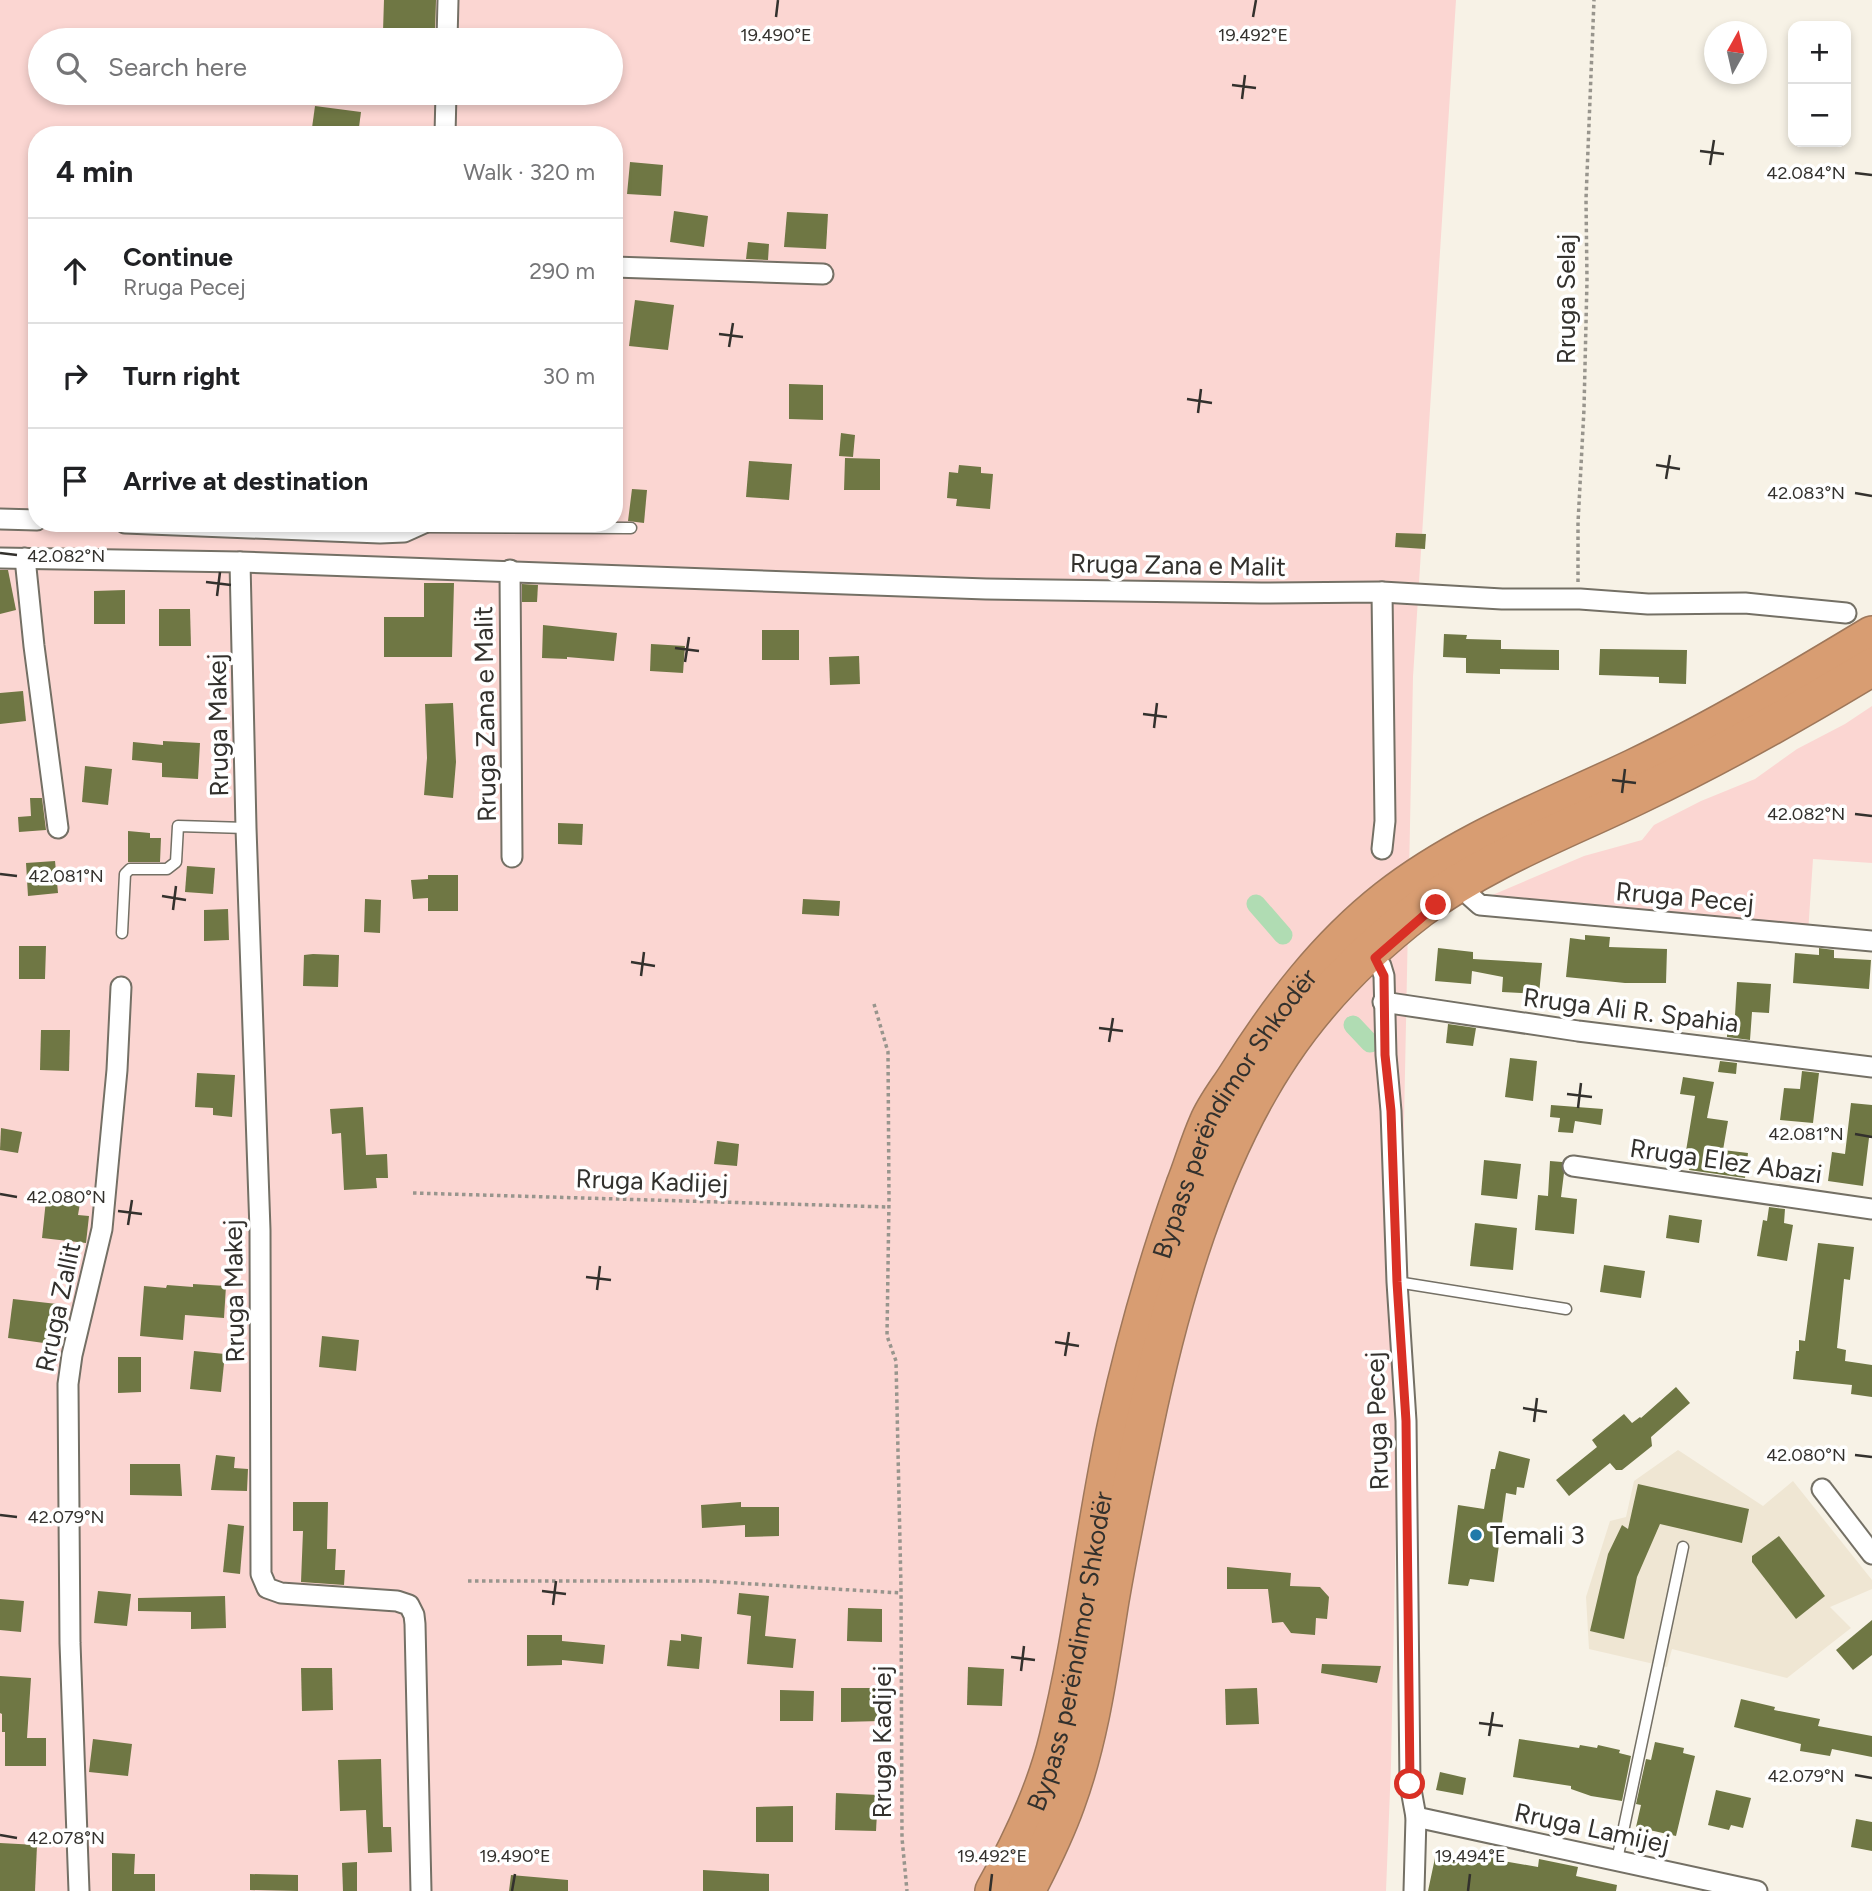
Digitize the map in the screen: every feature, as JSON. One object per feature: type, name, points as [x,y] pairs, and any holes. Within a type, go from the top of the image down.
[{"type":"highway","name":"Bypass perëndimor Shkodër","points":[[995,1891],[1021,1843],[1041,1796],[1058,1741],[1113,1441],[1135,1339],[1171,1223],[1208,1121],[1263,1034],[1318,961],[1387,899],[1433,868],[1506,827],[1636,767],[1768,698],[1859,624]]},
{"type":"highway","name":"Bypass perëndimor Shkodër","points":[[1026,1891],[1062,1812],[1083,1746],[1132,1485],[1157,1365],[1175,1299],[1209,1199],[1245,1117],[1282,1053],[1349,970],[1422,908],[1483,869],[1702,764],[1774,726],[1872,667]]},
{"type":"street","points":[[447,28],[448,0]]},
{"type":"street","points":[[445,126],[446,105]]},
{"type":"street","points":[[623,267],[823,274]]},
{"type":"street","points":[[0,519],[28,520]]},
{"type":"street","points":[[354,532],[404,532]]},
{"type":"street","name":"Rruga Zana e Malit","points":[[0,558],[510,570],[986,589],[1382,592],[1648,604],[1745,603],[1859,624]]},
{"type":"street","points":[[25,558],[58,828]]},
{"type":"street","name":"Rruga Makej","points":[[240,562],[260,1230],[261,1574],[267,1588],[281,1593],[397,1601],[409,1605],[412,1610],[415,1625],[421,1891]]},
{"type":"street","name":"Rruga Zana e Malit","points":[[510,570],[512,857]]},
{"type":"street","points":[[1382,592],[1385,821],[1382,849]]},
{"type":"street","name":"Rruga Pecej","points":[[1461,883],[1479,905],[1872,941]]},
{"type":"street","name":"Rruga Pecej","points":[[1371,951],[1384,976],[1385,1055],[1391,1111],[1397,1282],[1406,1421],[1410,1784],[1416,1817],[1414,1891]]},
{"type":"street","name":"Rruga Zallit","points":[[79,1891],[70,1643],[68,1384],[72,1355],[102,1229],[117,1070],[121,987]]},
{"type":"street","name":"Rruga Ali R. Spahia","points":[[1384,1002],[1578,1031],[1872,1067]]},
{"type":"street","name":"Rruga Elez Abazi","points":[[1573,1166],[1872,1209]]},
{"type":"street","points":[[1822,1489],[1872,1554]]},
{"type":"street","name":"Rruga Lamijej","points":[[1416,1817],[1757,1891]]},
{"type":"lane","points":[[623,528],[631,528]]},
{"type":"lane","points":[[122,933],[125,874],[130,869],[167,869],[176,862],[178,826],[246,828]]},
{"type":"lane","points":[[1397,1282],[1566,1309]]},
{"type":"lane","points":[[1617,1860],[1683,1546]]},
{"type":"path","name":"Rruga Selaj","points":[[1580,599],[1578,523],[1584,409],[1586,200],[1594,0]]},
{"type":"path","name":"Rruga Kadijej","points":[[874,1004],[888,1052],[887,1336],[896,1361],[901,1593],[900,1757],[902,1838],[907,1891]]},
{"type":"path","name":"Rruga Kadijej","points":[[413,1193],[889,1207]]},
{"type":"path","points":[[468,1581],[705,1581],[901,1593]]},
{"type":"shaded area","points":[[0,0],[1456,0],[1413,677],[1391,1765],[1386,1891],[0,1891]]},
{"type":"shaded area","points":[[1872,706],[1872,863],[1813,859],[1808,933],[1490,896],[1584,856],[1642,840],[1654,825],[1701,801],[1755,779],[1797,749],[1845,724]]},
{"type":"shaded area","points":[[1678,1450],[1763,1506],[1793,1481],[1872,1580],[1872,1589],[1830,1607],[1851,1628],[1787,1678],[1672,1649],[1667,1667],[1589,1649],[1586,1597],[1610,1521],[1626,1517],[1634,1481]]},
{"type":"building","points":[[384,0],[436,0],[435,28],[383,28]]},
{"type":"building","points":[[315,106],[361,112],[359,126],[312,126]]},
{"type":"building","points":[[630,162],[663,165],[661,196],[627,194]]},
{"type":"building","points":[[674,211],[708,216],[704,247],[670,242]]},
{"type":"building","points":[[787,212],[828,214],[826,249],[784,247]]},
{"type":"building","points":[[748,242],[769,244],[768,260],[746,259]]},
{"type":"building","points":[[635,300],[674,305],[668,350],[629,346]]},
{"type":"building","points":[[789,384],[823,385],[823,420],[789,419]]},
{"type":"building","points":[[841,433],[855,435],[853,457],[839,456]]},
{"type":"building","points":[[845,458],[880,459],[880,490],[844,490]]},
{"type":"building","points":[[749,461],[792,464],[789,500],[746,497]]},
{"type":"building","points":[[959,465],[981,467],[981,473],[993,474],[990,509],[956,506],[957,499],[947,498],[949,472],[958,473]]},
{"type":"building","points":[[632,489],[647,490],[644,523],[628,521]]},
{"type":"building","points":[[1396,533],[1426,534],[1425,549],[1395,547]]},
{"type":"building","points":[[0,570],[8,570],[16,610],[0,614]]},
{"type":"building","points":[[424,583],[454,583],[452,657],[384,657],[384,617],[424,617]]},
{"type":"building","points":[[522,584],[538,585],[537,602],[522,602]]},
{"type":"building","points":[[125,590],[125,624],[94,624],[94,591]]},
{"type":"building","points":[[159,609],[190,609],[191,646],[159,646]]},
{"type":"building","points":[[543,625],[617,633],[614,661],[542,658]]},
{"type":"building","points":[[762,630],[799,630],[799,660],[762,660]]},
{"type":"building","points":[[1444,634],[1467,635],[1466,639],[1501,640],[1501,649],[1559,650],[1559,670],[1500,669],[1500,674],[1466,673],[1466,658],[1443,657]]},
{"type":"building","points":[[651,644],[685,646],[683,673],[650,671]]},
{"type":"building","points":[[1600,649],[1687,650],[1686,684],[1659,683],[1659,677],[1599,675]]},
{"type":"building","points":[[859,656],[860,684],[830,685],[829,657]]},
{"type":"building","points":[[23,691],[26,721],[0,724],[0,693]]},
{"type":"building","points":[[453,703],[456,762],[453,798],[424,795],[427,758],[425,704]]},
{"type":"building","points":[[163,741],[200,743],[198,779],[162,777],[162,763],[132,760],[133,742],[163,745]]},
{"type":"building","points":[[85,766],[112,769],[108,805],[82,802]]},
{"type":"building","points":[[30,798],[42,798],[46,830],[19,832],[18,817],[31,816]]},
{"type":"building","points":[[558,823],[583,824],[582,845],[558,844]]},
{"type":"building","points":[[128,831],[150,833],[150,838],[161,838],[160,862],[128,862]]},
{"type":"building","points":[[55,861],[58,893],[28,896],[26,863]]},
{"type":"building","points":[[187,866],[215,868],[213,894],[185,892]]},
{"type":"building","points":[[428,875],[458,875],[458,911],[428,911],[428,898],[413,899],[411,880],[428,879]]},
{"type":"building","points":[[365,899],[381,900],[380,933],[364,932]]},
{"type":"building","points":[[803,899],[840,901],[839,916],[802,914]]},
{"type":"building","points":[[228,909],[229,940],[204,941],[204,910]]},
{"type":"building","points":[[1585,935],[1610,937],[1609,947],[1667,949],[1666,983],[1625,983],[1566,977],[1570,938],[1585,940]]},
{"type":"building","points":[[19,946],[46,946],[45,979],[19,979]]},
{"type":"building","points":[[1438,948],[1473,952],[1473,959],[1542,963],[1539,994],[1502,992],[1503,977],[1472,971],[1471,984],[1435,981]]},
{"type":"building","points":[[1819,948],[1834,950],[1834,958],[1871,960],[1869,989],[1793,983],[1795,953],[1819,955]]},
{"type":"building","points":[[304,955],[339,955],[338,987],[303,986]]},
{"type":"building","points":[[1737,982],[1771,984],[1769,1013],[1752,1012],[1750,1040],[1727,1037],[1727,1032],[1734,1032]]},
{"type":"building","points":[[1448,1024],[1476,1028],[1473,1046],[1446,1043]]},
{"type":"building","points":[[41,1030],[70,1030],[69,1071],[40,1070]]},
{"type":"building","points":[[1510,1058],[1537,1061],[1533,1101],[1505,1097]]},
{"type":"building","points":[[1720,1061],[1737,1063],[1736,1074],[1718,1072]]},
{"type":"building","points":[[1802,1071],[1819,1073],[1813,1123],[1780,1120],[1784,1088],[1800,1089]]},
{"type":"building","points":[[197,1073],[235,1075],[232,1117],[213,1115],[213,1108],[195,1107]]},
{"type":"building","points":[[1683,1077],[1714,1082],[1707,1118],[1728,1121],[1723,1150],[1748,1153],[1745,1178],[1689,1170],[1691,1158],[1685,1157],[1695,1096],[1680,1094]]},
{"type":"building","points":[[1851,1103],[1872,1105],[1872,1138],[1869,1138],[1863,1186],[1828,1181],[1832,1152],[1845,1154]]},
{"type":"building","points":[[1551,1105],[1603,1109],[1601,1125],[1575,1121],[1573,1133],[1558,1132],[1560,1118],[1550,1117]]},
{"type":"building","points":[[363,1107],[366,1155],[387,1154],[388,1178],[376,1178],[377,1188],[344,1190],[341,1133],[332,1134],[330,1109]]},
{"type":"building","points":[[1,1128],[22,1132],[18,1153],[0,1150]]},
{"type":"building","points":[[717,1141],[739,1144],[737,1166],[714,1164]]},
{"type":"building","points":[[1484,1160],[1521,1164],[1517,1199],[1481,1195]]},
{"type":"building","points":[[1550,1161],[1562,1162],[1564,1173],[1561,1197],[1577,1199],[1574,1234],[1535,1230],[1538,1195],[1548,1196]]},
{"type":"building","points":[[46,1200],[80,1203],[78,1215],[89,1216],[86,1243],[42,1238]]},
{"type":"building","points":[[1769,1207],[1785,1209],[1784,1223],[1793,1225],[1787,1261],[1757,1256],[1763,1220],[1767,1221]]},
{"type":"building","points":[[1669,1215],[1702,1220],[1699,1243],[1666,1238]]},
{"type":"building","points":[[1475,1223],[1517,1228],[1513,1270],[1470,1266]]},
{"type":"building","points":[[1818,1243],[1854,1247],[1850,1280],[1844,1279],[1837,1348],[1846,1350],[1845,1361],[1872,1365],[1872,1397],[1851,1394],[1852,1385],[1793,1379],[1799,1340],[1805,1341]]},
{"type":"building","points":[[1604,1265],[1645,1271],[1641,1298],[1600,1292]]},
{"type":"building","points":[[193,1284],[226,1286],[224,1318],[185,1315],[183,1340],[140,1336],[144,1286],[193,1287]]},
{"type":"building","points":[[13,1299],[57,1304],[51,1344],[8,1338]]},
{"type":"building","points":[[322,1336],[359,1340],[356,1371],[319,1367]]},
{"type":"building","points":[[194,1351],[225,1354],[221,1392],[190,1389]]},
{"type":"building","points":[[118,1357],[141,1357],[141,1392],[118,1393]]},
{"type":"building","points":[[1676,1387],[1690,1403],[1651,1437],[1652,1446],[1622,1470],[1616,1470],[1610,1463],[1569,1496],[1556,1480],[1597,1447],[1592,1440],[1624,1414],[1632,1423],[1641,1418]]},
{"type":"building","points":[[1499,1451],[1530,1459],[1524,1488],[1517,1487],[1516,1495],[1506,1493],[1494,1582],[1470,1579],[1468,1586],[1448,1584],[1458,1505],[1484,1509],[1491,1469],[1495,1469]]},
{"type":"building","points":[[216,1455],[235,1457],[234,1468],[248,1469],[247,1491],[211,1490]]},
{"type":"building","points":[[130,1464],[180,1464],[182,1496],[130,1495]]},
{"type":"building","points":[[1638,1484],[1749,1509],[1742,1543],[1660,1524],[1637,1577],[1624,1639],[1590,1631],[1608,1554],[1622,1525],[1628,1529]]},
{"type":"building","points":[[293,1502],[328,1502],[327,1549],[336,1549],[335,1570],[345,1570],[344,1585],[301,1582],[303,1531],[293,1531]]},
{"type":"building","points":[[741,1502],[741,1507],[779,1507],[779,1536],[745,1537],[745,1525],[702,1528],[701,1505]]},
{"type":"building","points":[[228,1524],[244,1526],[240,1574],[223,1572]]},
{"type":"building","points":[[1779,1536],[1825,1596],[1796,1619],[1752,1562],[1752,1556]]},
{"type":"building","points":[[1227,1567],[1291,1573],[1290,1586],[1320,1587],[1329,1597],[1327,1619],[1316,1618],[1315,1635],[1291,1633],[1283,1622],[1272,1623],[1268,1589],[1227,1589]]},
{"type":"building","points":[[98,1591],[131,1594],[127,1626],[94,1623]]},
{"type":"building","points":[[739,1593],[769,1596],[765,1636],[796,1639],[793,1668],[747,1664],[751,1616],[737,1614]]},
{"type":"building","points":[[225,1596],[226,1628],[191,1629],[191,1612],[138,1611],[138,1598]]},
{"type":"building","points":[[0,1599],[24,1601],[21,1632],[0,1630]]},
{"type":"building","points":[[848,1608],[882,1609],[882,1642],[847,1641]]},
{"type":"building","points":[[1872,1620],[1872,1655],[1853,1670],[1836,1650]]},
{"type":"building","points":[[681,1634],[702,1637],[699,1669],[667,1666],[670,1640],[681,1641]]},
{"type":"building","points":[[527,1635],[562,1635],[562,1641],[605,1645],[603,1664],[562,1660],[562,1665],[527,1666]]},
{"type":"building","points":[[1322,1664],[1381,1666],[1377,1683],[1321,1673]]},
{"type":"building","points":[[968,1667],[1004,1669],[1002,1706],[967,1705]]},
{"type":"building","points":[[301,1668],[332,1668],[333,1710],[302,1711]]},
{"type":"building","points":[[0,1676],[31,1678],[27,1738],[46,1738],[46,1766],[5,1766]]},
{"type":"building","points":[[841,1688],[880,1688],[881,1721],[841,1722]]},
{"type":"building","points":[[1257,1688],[1259,1724],[1226,1725],[1225,1689]]},
{"type":"building","points":[[780,1690],[814,1691],[813,1721],[780,1721]]},
{"type":"building","points":[[1741,1699],[1775,1707],[1774,1710],[1820,1719],[1818,1726],[1872,1736],[1872,1757],[1832,1749],[1830,1756],[1800,1751],[1801,1744],[1734,1727]]},
{"type":"building","points":[[93,1739],[132,1744],[128,1776],[89,1772]]},
{"type":"building","points":[[1519,1739],[1579,1748],[1580,1745],[1597,1748],[1598,1745],[1620,1750],[1619,1753],[1631,1756],[1622,1801],[1591,1796],[1571,1789],[1571,1786],[1513,1777]]},
{"type":"building","points":[[1655,1742],[1684,1748],[1683,1753],[1695,1756],[1676,1836],[1636,1827],[1641,1805],[1636,1804],[1646,1759],[1651,1760]]},
{"type":"building","points":[[381,1759],[383,1827],[391,1827],[392,1852],[368,1853],[366,1810],[340,1811],[338,1760]]},
{"type":"building","points":[[1440,1772],[1466,1778],[1463,1795],[1436,1790]]},
{"type":"building","points":[[1716,1790],[1751,1798],[1743,1828],[1731,1825],[1729,1830],[1708,1825]]},
{"type":"building","points":[[836,1793],[878,1795],[876,1831],[835,1830]]},
{"type":"building","points":[[793,1806],[793,1842],[756,1842],[756,1807]]},
{"type":"building","points":[[1856,1819],[1872,1822],[1872,1851],[1851,1847]]},
{"type":"building","points":[[0,1843],[37,1845],[35,1891],[0,1891]]},
{"type":"building","points":[[1490,1847],[1506,1851],[1503,1861],[1538,1867],[1539,1859],[1578,1867],[1576,1876],[1617,1885],[1616,1891],[1428,1891],[1435,1858],[1439,1858],[1441,1853],[1468,1859],[1469,1856],[1487,1859]]},
{"type":"building","points":[[112,1853],[135,1854],[134,1874],[155,1874],[155,1891],[112,1891]]},
{"type":"building","points":[[357,1862],[357,1891],[343,1891],[342,1863]]},
{"type":"building","points":[[703,1870],[769,1874],[769,1891],[703,1891]]},
{"type":"building","points":[[250,1874],[298,1875],[298,1891],[250,1890]]},
{"type":"building","points":[[511,1875],[568,1880],[568,1891],[509,1891]]},
{"type":"waterway","points":[[1256,904],[1283,935]]},
{"type":"waterway","points":[[1353,1025],[1370,1043]]},
{"type":"place","name":"Temali 3","points":[[1476,1535]]},
{"type":"route","points":[[1410,1784],[1406,1421],[1397,1282],[1391,1111],[1385,1055],[1384,976],[1375,958],[1436,905]]}]
